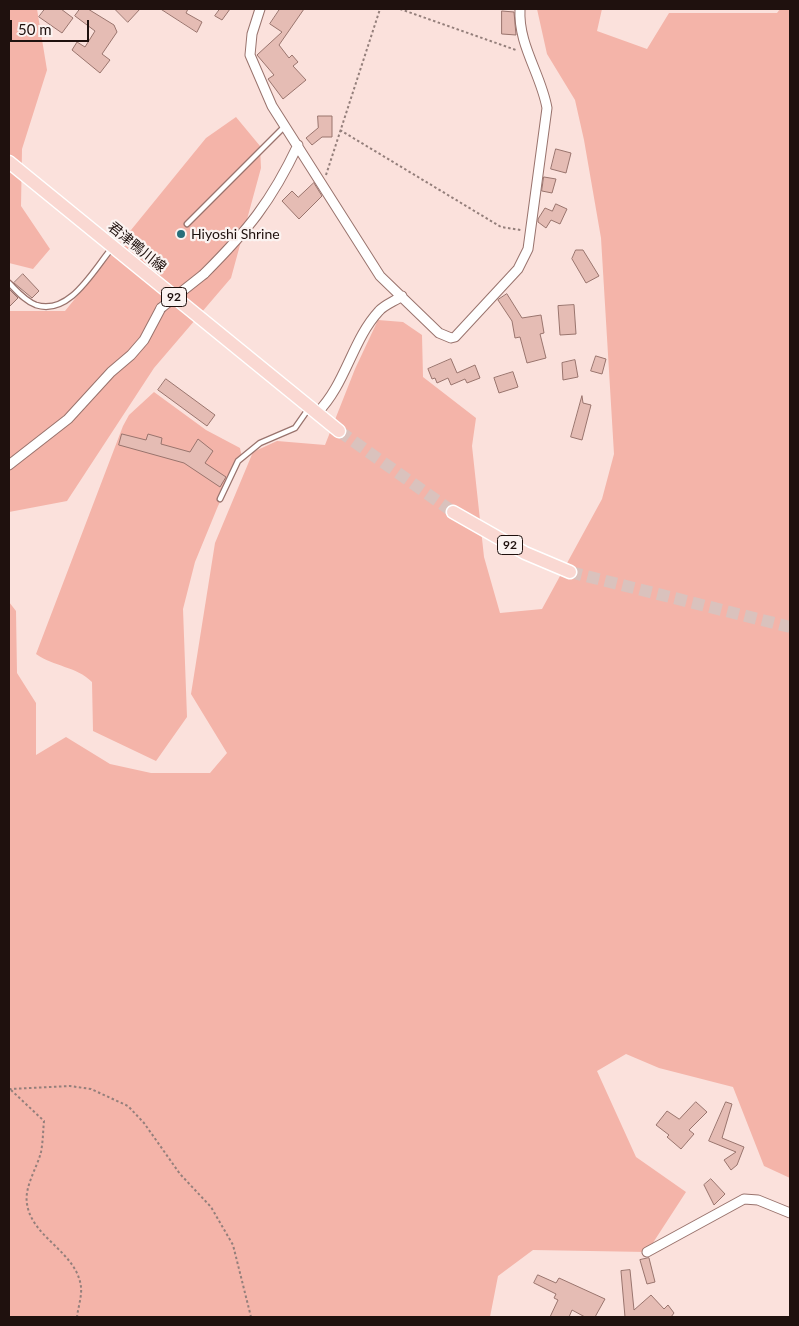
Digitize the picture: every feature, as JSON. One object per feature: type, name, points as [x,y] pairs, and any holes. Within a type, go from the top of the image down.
[{"type":"main road","name":"君津鴨川線","points":[[9,162],[339,431]]},
{"type":"main road","name":"92","points":[[453,512],[525,553],[570,572]]},
{"type":"street","points":[[260,9],[252,34],[250,55],[272,106],[380,276],[440,332],[451,338],[456,337],[518,269],[528,249],[547,108],[544,93],[528,54],[520,9]]},
{"type":"street","points":[[9,465],[68,419],[111,372],[131,355],[144,340],[161,308],[204,274],[229,251],[256,219],[280,184],[298,145]]},
{"type":"street","points":[[313,410],[336,390],[362,338],[380,310],[402,296]]},
{"type":"street","points":[[647,1252],[744,1199],[758,1200],[790,1213]]},
{"type":"lane","points":[[187,224],[285,126]]},
{"type":"lane","points":[[9,283],[26,300],[36,305],[56,305],[71,298],[113,247]]},
{"type":"lane","points":[[220,499],[238,461],[260,443],[296,428],[313,410]]},
{"type":"path","points":[[323,184],[380,9]]},
{"type":"path","points":[[400,9],[528,54]]},
{"type":"path","points":[[340,130],[501,227],[530,231]]},
{"type":"path","points":[[10,1089],[70,1086],[91,1089],[128,1106],[144,1124],[180,1174],[211,1206],[233,1245],[251,1317]]},
{"type":"path","points":[[10,1089],[44,1121],[41,1152],[28,1190],[27,1203],[35,1224],[72,1265],[77,1274],[81,1287],[77,1317]]},
{"type":"shaded area","points":[[9,9],[37,9],[47,70],[22,149],[21,206],[50,249],[33,269],[9,263]]},
{"type":"shaded area","points":[[537,9],[602,9],[597,31],[647,49],[669,13],[777,13],[780,9],[790,9],[790,1178],[764,1166],[733,1087],[659,1068],[626,1054],[597,1071],[636,1157],[686,1192],[647,1252],[533,1250],[498,1276],[490,1317],[9,1317],[9,602],[16,611],[17,673],[36,703],[36,755],[66,737],[110,764],[151,773],[210,773],[227,753],[191,694],[215,543],[253,452],[277,441],[325,445],[355,369],[378,320],[403,322],[422,335],[423,377],[476,418],[472,446],[484,557],[500,613],[542,609],[602,499],[614,454],[601,238],[575,100],[547,54]]},
{"type":"shaded area","points":[[236,117],[260,146],[261,168],[231,278],[154,368],[67,501],[9,512],[9,311],[65,311],[206,138]]},
{"type":"shaded area","points":[[154,392],[206,430],[240,448],[242,458],[218,506],[195,562],[183,609],[187,717],[156,761],[93,731],[92,682],[79,673],[50,662],[36,654],[123,426],[129,415]]},
{"type":"building","points":[[45,9],[61,9],[73,18],[62,33],[39,17]]},
{"type":"building","points":[[80,9],[88,9],[114,25],[117,32],[102,54],[110,60],[100,73],[72,50],[77,42],[85,47],[95,31],[75,16]]},
{"type":"building","points":[[115,9],[140,9],[128,22]]},
{"type":"building","points":[[161,9],[188,9],[186,13],[202,22],[197,32]]},
{"type":"building","points":[[220,9],[230,9],[222,20],[215,16]]},
{"type":"building","points":[[280,9],[304,9],[279,45],[289,58],[292,55],[298,62],[293,66],[306,80],[283,99],[268,79],[274,75],[257,55],[282,32],[270,24]]},
{"type":"building","points":[[502,11],[514,12],[516,35],[502,34]]},
{"type":"building","points":[[318,116],[332,116],[332,137],[322,137],[312,145],[306,138],[318,128]]},
{"type":"building","points":[[556,149],[571,153],[566,173],[551,169]]},
{"type":"building","points":[[544,177],[556,179],[552,193],[542,191]]},
{"type":"building","points":[[314,183],[322,196],[299,219],[282,201],[292,191],[298,197]]},
{"type":"building","points":[[556,204],[567,209],[560,224],[551,220],[546,228],[538,222],[538,219],[545,208],[552,211]]},
{"type":"building","points":[[576,250],[583,250],[599,276],[586,283],[572,259]]},
{"type":"building","points":[[23,274],[39,291],[32,298],[14,283]]},
{"type":"building","points":[[9,289],[18,298],[9,307]]},
{"type":"building","points":[[507,294],[522,318],[541,315],[544,333],[540,334],[546,358],[527,363],[520,337],[515,338],[512,321],[498,300]]},
{"type":"building","points":[[574,305],[576,334],[560,335],[558,306]]},
{"type":"building","points":[[596,356],[606,359],[602,374],[591,371]]},
{"type":"building","points":[[451,359],[457,373],[475,365],[480,378],[467,383],[465,379],[451,385],[448,378],[437,383],[435,378],[432,379],[428,369]]},
{"type":"building","points":[[575,360],[578,377],[563,380],[562,363]]},
{"type":"building","points":[[513,372],[518,387],[499,393],[494,378]]},
{"type":"building","points":[[166,379],[215,415],[207,426],[158,390]]},
{"type":"building","points":[[582,396],[583,403],[591,405],[582,440],[571,437]]},
{"type":"building","points":[[122,434],[146,440],[148,434],[162,438],[161,444],[190,452],[198,439],[213,451],[205,463],[226,477],[220,487],[184,463],[119,445]]},
{"type":"building","points":[[696,1102],[707,1112],[689,1130],[694,1134],[681,1149],[667,1137],[669,1135],[656,1125],[667,1111],[679,1119]]},
{"type":"building","points":[[726,1102],[732,1104],[722,1138],[744,1147],[737,1165],[731,1170],[724,1160],[736,1152],[709,1141]]},
{"type":"building","points":[[711,1179],[725,1194],[714,1205],[704,1185]]},
{"type":"building","points":[[649,1258],[655,1282],[647,1284],[640,1260]]},
{"type":"building","points":[[630,1270],[634,1310],[651,1295],[664,1309],[668,1305],[674,1313],[671,1317],[625,1317],[621,1271]]},
{"type":"building","points":[[538,1275],[556,1283],[559,1278],[605,1299],[595,1317],[585,1317],[572,1310],[569,1317],[550,1317],[558,1300],[554,1298],[556,1294],[534,1283]]},
{"type":"tunnel","points":[[339,431],[453,512]]},
{"type":"tunnel","points":[[570,572],[790,627]]},
{"type":"place","name":"Hiyoshi Shrine","points":[[181,234]]}]
